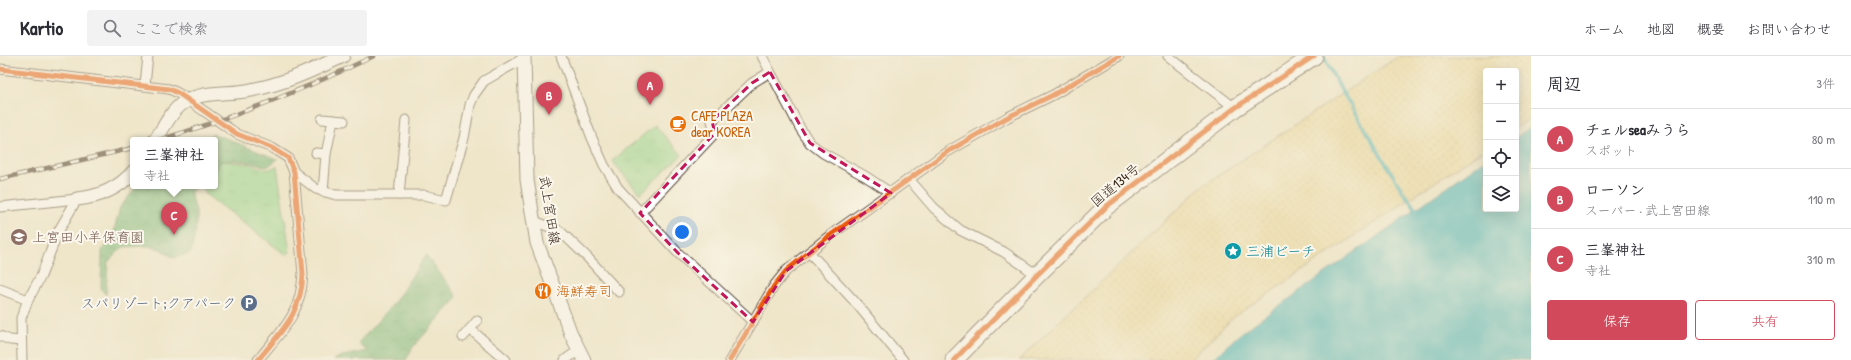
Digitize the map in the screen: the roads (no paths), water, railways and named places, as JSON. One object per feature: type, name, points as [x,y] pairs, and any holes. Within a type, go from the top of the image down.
[{"type":"highway","name":"国道134号","points":[[954,360],[1036,275],[1107,206],[1234,108],[1313,57]]},
{"type":"main road","points":[[157,137],[175,111],[188,100],[206,95],[237,93],[264,88],[296,77],[343,56]]},
{"type":"main road","name":"武上宮田線","points":[[524,57],[527,180],[537,244],[570,334],[582,355]]},
{"type":"main road","points":[[77,200],[90,198],[107,192],[120,184],[130,175]]},
{"type":"street","points":[[145,85],[148,56]]},
{"type":"street","points":[[561,56],[592,138],[604,164],[618,188],[678,253],[753,322]]},
{"type":"street","points":[[762,56],[800,128],[810,143],[823,153],[865,176],[891,193]]},
{"type":"street","points":[[730,360],[774,286],[786,271],[809,252],[947,152],[1008,117],[1053,96],[1119,56]]},
{"type":"street","points":[[1168,56],[1234,108]]},
{"type":"street","points":[[294,172],[316,189],[336,195],[424,195],[446,200],[464,138],[470,105],[474,95],[487,78],[524,57]]},
{"type":"street","points":[[0,69],[169,89],[188,100],[237,134],[272,148],[288,158],[294,172],[303,274],[301,298],[291,318],[258,360]]},
{"type":"street","points":[[640,213],[715,133],[712,121],[752,83],[770,72]]},
{"type":"street","points":[[322,119],[344,121]]},
{"type":"street","points":[[323,192],[326,154],[333,120]]},
{"type":"street","points":[[398,195],[406,120]]},
{"type":"street","points":[[316,153],[326,154]]},
{"type":"street","points":[[909,179],[934,208],[960,230],[1004,252],[1036,275]]},
{"type":"street","points":[[0,207],[77,200]]},
{"type":"street","points":[[20,358],[21,318],[28,300],[41,276],[58,232],[77,200]]},
{"type":"street","points":[[534,221],[560,231],[587,257],[619,292]]},
{"type":"street","points":[[809,252],[856,302],[903,360]]},
{"type":"street","points":[[0,289],[28,300]]},
{"type":"street","points":[[463,337],[477,320]]},
{"type":"street","points":[[470,328],[506,360]]},
{"type":"street","points":[[0,336],[10,340],[21,341]]},
{"type":"street","points":[[565,360],[582,355]]},
{"type":"water","points":[[1531,127],[1531,360],[1211,360],[1241,333],[1483,161],[1483,212],[1519,212],[1519,135]]},
{"type":"waterway","points":[[1323,56],[1340,88],[1403,192],[1417,211]]},
{"type":"railway","points":[[168,137],[268,102],[322,80],[374,56]]},
{"type":"railway","points":[[0,179],[130,149]]},
{"type":"place","name":"チェルseaみうら","points":[[650,105]]},
{"type":"place","name":"ローソン","points":[[549,115]]},
{"type":"place","name":"CAFE PLAZA dear KOREA","points":[[678,124]]},
{"type":"place","name":"三峯神社","points":[[174,235]]},
{"type":"place","name":"上宮田小羊保育園","points":[[19,237]]},
{"type":"place","name":"三浦ビーチ","points":[[1233,251]]},
{"type":"place","name":"海鮮寿司","points":[[543,291]]},
{"type":"place","name":"スパリゾート;クアパーク","points":[[249,303]]}]
